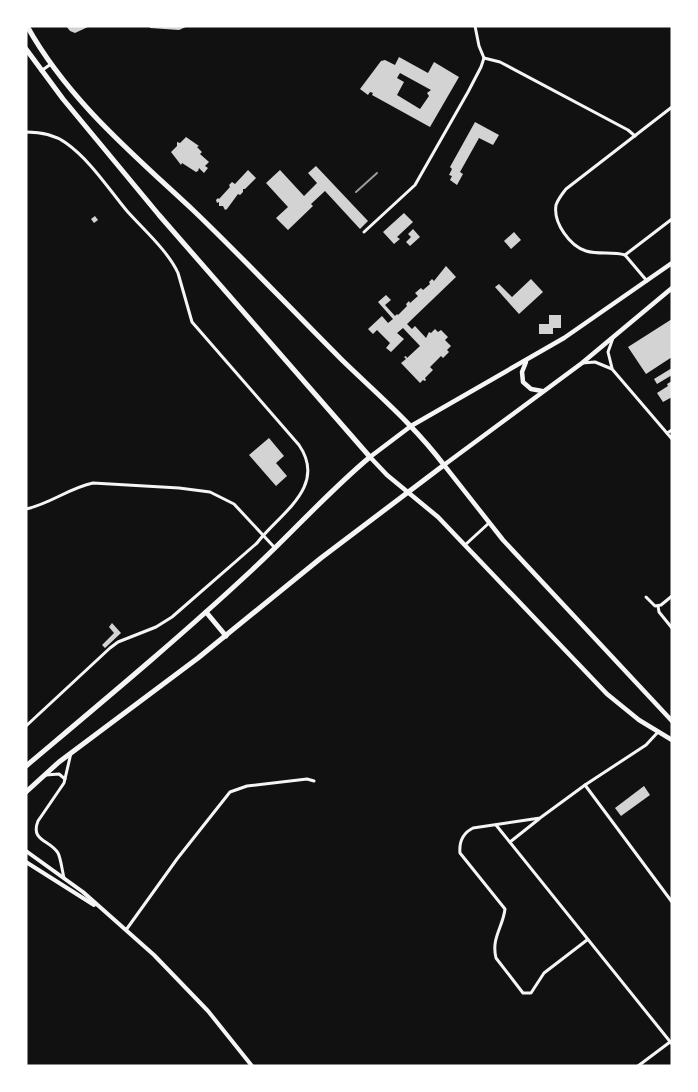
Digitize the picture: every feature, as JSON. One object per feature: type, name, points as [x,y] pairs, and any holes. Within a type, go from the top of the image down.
[{"type":"main road","points":[[27,26],[51,64],[87,109],[213,230],[411,426],[489,523],[672,721]]},
{"type":"main road","points":[[26,49],[41,71],[158,214],[370,457],[387,475],[433,512],[607,694],[627,711],[671,741]]},
{"type":"main road","points":[[26,766],[206,612],[370,457],[411,426],[526,362],[564,338],[672,263]]},
{"type":"main road","points":[[26,792],[72,753],[226,636],[321,558],[582,363],[672,288]]},
{"type":"main road","points":[[526,362],[522,372],[525,385],[534,391],[543,391]]},
{"type":"main road","points":[[206,612],[226,636]]},
{"type":"street","points":[[364,232],[415,185],[472,83],[484,58],[479,46],[475,26]]},
{"type":"street","points":[[484,58],[500,62],[628,130],[635,136]]},
{"type":"street","points":[[41,71],[51,64]]},
{"type":"street","points":[[646,281],[625,255],[620,253],[596,253],[580,249],[559,224],[556,207],[559,198],[566,189],[672,107]]},
{"type":"street","points":[[26,132],[43,133],[55,137],[66,143],[85,160],[176,267],[192,322],[302,448],[308,470],[305,487],[295,502],[256,543],[172,617],[156,627],[118,642],[110,648],[26,726]]},
{"type":"street","points":[[625,255],[672,219]]},
{"type":"street","points":[[612,369],[608,352],[614,336]]},
{"type":"street","points":[[582,363],[595,362],[612,369],[672,439]]},
{"type":"street","points":[[667,433],[672,430]]},
{"type":"street","points":[[26,508],[44,504],[81,486],[93,483],[197,489],[215,494],[230,502],[275,548]]},
{"type":"street","points":[[465,545],[489,523]]},
{"type":"street","points":[[658,606],[672,596]]},
{"type":"street","points":[[646,597],[655,606],[658,606]]},
{"type":"street","points":[[658,606],[659,612],[672,628]]},
{"type":"street","points":[[510,842],[586,785],[646,745],[658,732]]},
{"type":"street","points":[[64,878],[57,852],[39,838],[36,827],[65,780],[72,753]]},
{"type":"street","points":[[43,776],[59,774],[65,780]]},
{"type":"street","points":[[126,930],[177,859],[230,792],[247,786],[308,779],[314,781]]},
{"type":"street","points":[[586,785],[672,902]]},
{"type":"street","points":[[540,818],[470,830],[462,839],[460,853],[505,909],[495,937],[496,958],[523,993],[528,994],[531,993],[544,973],[588,940]]},
{"type":"street","points":[[496,825],[671,1043],[638,1066]]},
{"type":"street","points":[[26,851],[83,892],[165,965],[203,1005],[252,1066]]},
{"type":"street","points":[[26,862],[104,911]]},
{"type":"building","points":[[66,26],[90,26],[75,33]]},
{"type":"building","points":[[150,26],[188,26],[179,30],[150,28]]},
{"type":"building","points":[[399,57],[428,73],[434,62],[459,77],[430,127],[372,95],[373,93],[370,92],[368,95],[360,89],[381,61],[385,60],[395,65]],"holes":[[[400,73],[431,90],[427,93],[429,96],[420,109],[397,95],[404,82],[397,78]]]},
{"type":"building","points":[[475,122],[499,135],[493,145],[479,138],[460,172],[463,174],[457,185],[450,180],[452,176],[449,175],[452,169],[450,167]]},
{"type":"building","points":[[186,137],[199,146],[197,147],[202,152],[200,154],[209,162],[205,166],[208,168],[204,173],[199,168],[196,172],[182,163],[181,165],[171,152],[177,146],[177,142],[180,143]]},
{"type":"building","points":[[316,166],[368,221],[360,229],[325,191],[311,204],[313,206],[288,230],[276,218],[288,207],[266,183],[280,170],[304,196],[317,183],[308,173]]},
{"type":"building","points":[[248,170],[256,178],[243,189],[240,195],[238,194],[227,209],[225,210],[223,206],[219,206],[219,202],[217,203],[216,200],[230,187],[229,185],[232,182],[235,184]]},
{"type":"building","points":[[404,213],[413,222],[397,237],[400,239],[394,244],[383,232]]},
{"type":"building","points":[[95,216],[98,220],[94,223],[91,219]]},
{"type":"building","points":[[413,229],[420,237],[410,246],[406,242],[411,237],[408,234]]},
{"type":"building","points":[[514,232],[521,240],[511,249],[504,241]]},
{"type":"building","points":[[446,266],[456,277],[407,324],[412,329],[415,326],[426,338],[429,332],[431,333],[435,329],[438,332],[441,330],[448,337],[445,340],[451,346],[447,350],[449,352],[443,358],[441,356],[430,367],[433,370],[425,378],[426,380],[420,383],[401,363],[406,359],[404,357],[406,356],[407,358],[420,346],[403,328],[397,333],[404,339],[391,352],[386,348],[390,343],[377,330],[373,334],[368,329],[382,316],[388,323],[393,319],[378,302],[386,295],[391,300],[385,305],[395,316],[398,315],[407,306],[406,304],[409,301],[410,303],[418,296],[415,293],[421,288],[423,290],[430,284],[429,282],[432,279],[434,281]]},
{"type":"building","points":[[531,279],[543,292],[519,314],[495,287],[499,284],[512,297]]},
{"type":"building","points":[[549,315],[561,315],[561,328],[553,328],[553,334],[539,334],[539,324],[549,324]]},
{"type":"building","points":[[672,319],[672,357],[646,374],[628,347]]},
{"type":"building","points":[[672,368],[672,375],[657,384],[654,379]]},
{"type":"building","points":[[672,381],[672,397],[663,402],[657,393]]},
{"type":"building","points":[[269,438],[284,456],[276,463],[287,476],[276,486],[249,455]]},
{"type":"building","points":[[112,623],[121,633],[105,648],[102,645],[114,633],[109,627]]},
{"type":"building","points":[[644,786],[650,795],[621,816],[615,808]]},
{"type":"railway","points":[[356,192],[377,173]]}]
